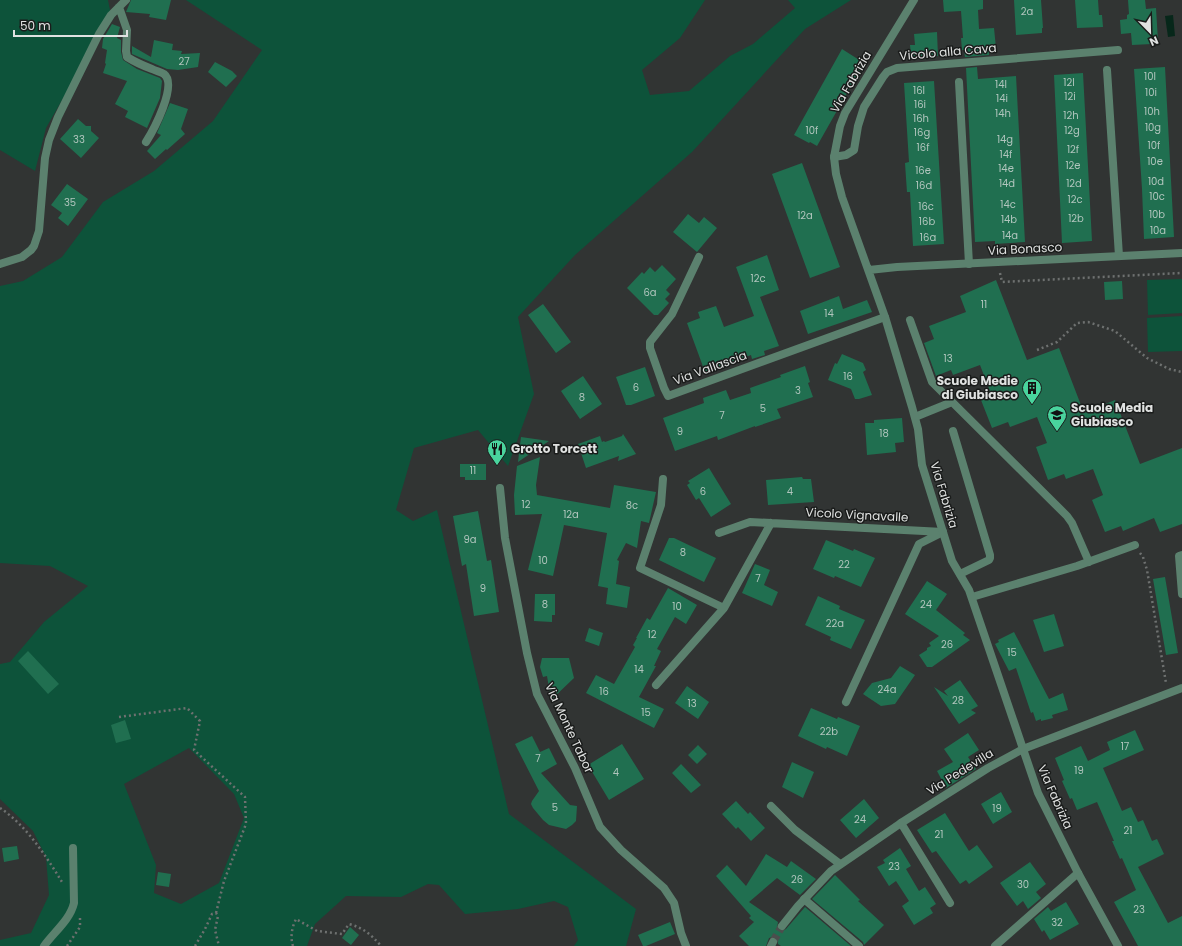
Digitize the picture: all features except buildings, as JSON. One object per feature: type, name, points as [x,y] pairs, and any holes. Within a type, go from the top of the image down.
[{"type":"street","points":[[0,264],[22,257],[31,250],[37,240],[44,166],[49,140],[58,117],[99,34],[111,15],[126,0]]},
{"type":"street","name":"Via Fabrizia","points":[[914,0],[845,113],[840,126],[834,157],[836,174],[842,197],[869,270],[915,417],[918,429],[922,465],[952,561],[967,585],[972,597],[1033,780],[1045,809],[1118,946]]},
{"type":"street","points":[[120,7],[127,30],[127,56],[139,64],[164,74],[167,78],[168,89],[157,124],[146,142]]},
{"type":"street","name":"Vicolo alla Cava","points":[[834,157],[846,155],[854,150],[858,126],[864,107],[884,77],[892,70],[897,68],[1118,50]]},
{"type":"street","points":[[1107,70],[1119,256]]},
{"type":"street","points":[[959,82],[969,264]]},
{"type":"street","name":"Via Bonasco","points":[[869,270],[897,267],[1182,253]]},
{"type":"street","name":"Via Vallascia","points":[[699,257],[672,314],[650,342],[650,348],[668,396],[884,318]]},
{"type":"street","points":[[910,320],[932,382],[1067,516],[1072,523],[1089,562]]},
{"type":"street","points":[[915,417],[952,402]]},
{"type":"street","points":[[953,431],[990,555],[989,560],[960,574]]},
{"type":"street","points":[[663,479],[661,505],[640,568],[724,608]]},
{"type":"street","name":"Via Monte Tabor","points":[[500,488],[505,538],[527,653],[537,694],[575,768],[600,827],[621,850],[664,888],[674,903],[681,933],[686,946]]},
{"type":"street","name":"Vicolo Vignavalle","points":[[719,533],[750,522],[943,532]]},
{"type":"street","points":[[656,686],[724,608],[771,523]]},
{"type":"street","points":[[846,702],[918,544],[943,532]]},
{"type":"street","points":[[972,597],[1089,562],[1135,545]]},
{"type":"street","points":[[1182,554],[1179,556],[1182,594]]},
{"type":"street","name":"Via Pedevilla","points":[[782,926],[830,870],[988,768],[1023,749],[1182,688]]},
{"type":"street","points":[[772,806],[795,830],[840,864]]},
{"type":"street","points":[[901,823],[950,903]]},
{"type":"street","points":[[44,946],[52,934],[67,919],[72,911],[74,903],[74,848]]},
{"type":"street","points":[[995,946],[1078,872]]},
{"type":"street","points":[[804,899],[859,946]]},
{"type":"path","points":[[999,262],[1002,282],[1182,273]]},
{"type":"path","points":[[1038,350],[1057,342],[1077,323],[1088,322],[1115,331],[1147,358],[1169,369],[1182,372]]},
{"type":"path","points":[[1135,545],[1143,558],[1147,570],[1168,693]]},
{"type":"path","points":[[119,717],[187,708],[200,721],[194,750],[245,797],[246,824],[224,881],[216,913],[218,916],[215,930],[219,946]]},
{"type":"path","points":[[0,808],[12,816],[25,830],[53,868],[63,885]]},
{"type":"path","points":[[67,946],[80,926],[80,914],[74,903]]},
{"type":"path","points":[[195,946],[212,914],[216,913]]},
{"type":"path","points":[[293,946],[292,925],[296,919],[317,931],[342,934],[349,924],[360,927],[381,946]]},
{"type":"green space","points":[[0,0],[108,0],[111,15],[46,128],[35,171],[0,150]]},
{"type":"green space","points":[[186,0],[705,0],[680,38],[642,70],[650,95],[689,91],[730,56],[753,44],[795,8],[788,0],[851,0],[805,29],[692,152],[575,255],[518,317],[534,394],[508,466],[478,430],[414,448],[396,510],[413,521],[437,510],[509,814],[636,909],[626,946],[574,946],[578,940],[568,907],[554,901],[518,909],[465,914],[439,885],[428,884],[401,897],[346,896],[315,924],[307,946],[0,946],[0,940],[31,933],[49,895],[46,857],[33,831],[0,799],[0,664],[10,662],[44,622],[88,586],[50,566],[0,563],[0,286],[23,281],[62,257],[103,202],[154,171],[213,121],[262,50]],"holes":[[[189,748],[234,794],[244,818],[219,883],[181,904],[154,893],[156,865],[124,784]]]},
{"type":"green space","points":[[1182,279],[1182,313],[1148,315],[1147,280]]},
{"type":"green space","points":[[1182,316],[1182,351],[1148,352],[1147,318]]},
{"type":"shaded area","points":[[1173,15],[1175,36],[1168,37],[1165,16]]},
{"type":"tunnel","points":[[773,942],[782,926]]},
{"type":"place","name":"Scuole Medie di Giubiasco","points":[[1032,405]]},
{"type":"place","name":"Scuole Media Giubiasco","points":[[1057,432]]},
{"type":"place","name":"Grotto Torcett","points":[[497,466]]}]
